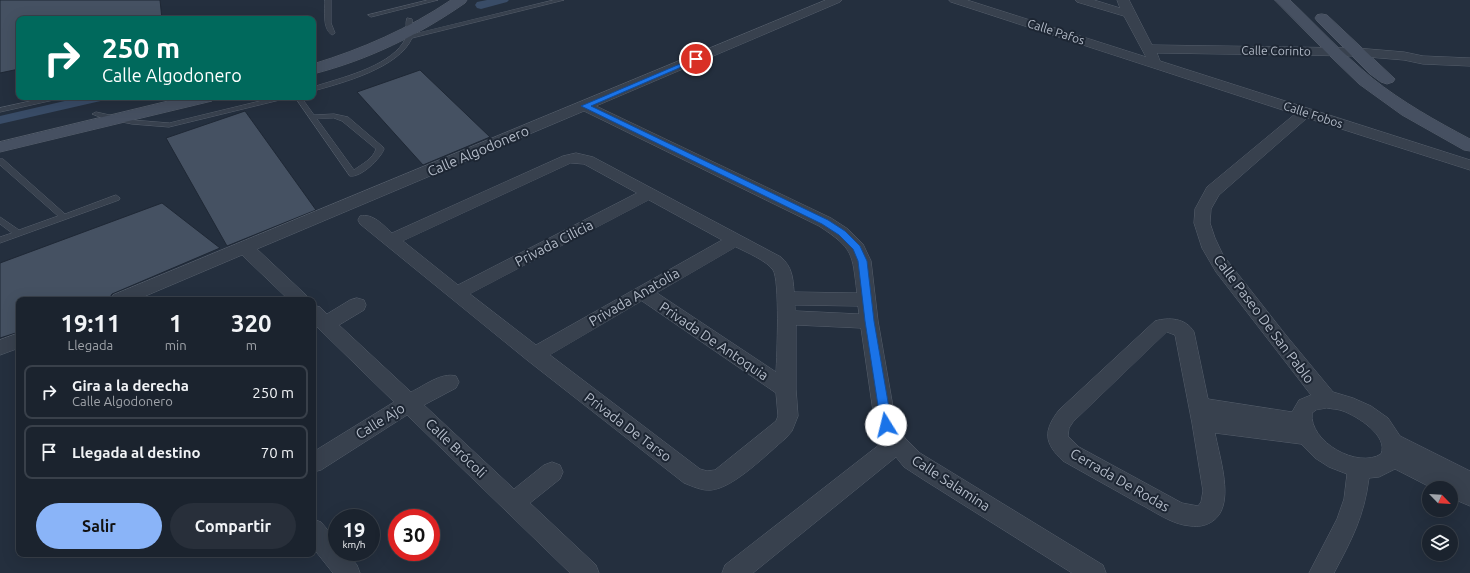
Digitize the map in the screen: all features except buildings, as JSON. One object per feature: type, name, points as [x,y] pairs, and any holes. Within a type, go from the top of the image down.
[{"type":"main road","points":[[316,58],[366,40],[409,29],[435,0]]},
{"type":"main road","points":[[316,68],[362,53],[436,17],[460,0]]},
{"type":"main road","points":[[1282,0],[1352,70],[1374,88],[1441,130],[1470,146]]},
{"type":"main road","points":[[1309,5],[1376,72],[1393,85],[1470,129]]},
{"type":"main road","points":[[0,137],[153,100]]},
{"type":"main road","points":[[0,147],[194,100]]},
{"type":"street","name":"Calle Algodonero","points":[[128,297],[836,0]]},
{"type":"street","name":"Calle Pafos","points":[[955,0],[1156,64]]},
{"type":"street","points":[[1081,0],[1129,14]]},
{"type":"street","points":[[1123,0],[1156,64]]},
{"type":"street","name":"Calle Corinto","points":[[1148,48],[1356,52],[1404,56],[1423,60],[1470,62]]},
{"type":"street","name":"Calle Corinto","points":[[1404,56],[1417,52],[1470,54]]},
{"type":"street","name":"Calle Fobos","points":[[1156,64],[1304,113],[1470,165]]},
{"type":"street","name":"Calle Salamina","points":[[585,106],[831,226],[842,233],[857,248],[862,261],[869,321],[886,425],[897,444],[912,460],[1094,573]]},
{"type":"street","name":"Calle Paseo De San Pablo","points":[[1304,113],[1213,192],[1205,202],[1202,214],[1203,228],[1220,264],[1296,364],[1327,400]]},
{"type":"street","name":"Privada De Tarso","points":[[366,220],[534,355],[692,476],[712,482],[723,478],[779,432],[785,425],[788,416],[786,389],[787,308],[784,274],[781,267],[775,261],[588,160],[576,158],[568,159],[391,240]]},
{"type":"street","name":"Privada Cilicia","points":[[457,293],[650,193]]},
{"type":"street","name":"Privada Anatolia","points":[[534,355],[734,240]]},
{"type":"street","points":[[245,248],[297,297]]},
{"type":"street","name":"Privada De Antoquia","points":[[642,292],[786,389]]},
{"type":"street","points":[[787,308],[867,300]]},
{"type":"street","name":"Calle Brócoli","points":[[358,305],[319,318],[587,573]]},
{"type":"street","points":[[787,308],[869,321]]},
{"type":"street","name":"Cerrada De Rodas","points":[[1167,325],[1180,328],[1184,332],[1201,414],[1214,491],[1212,506],[1203,516],[1189,516],[1176,512],[1070,454],[1061,446],[1056,436],[1059,425],[1066,416],[1162,326],[1167,325]]},
{"type":"street","points":[[0,348],[16,341]]},
{"type":"street","name":"Calle Ajo","points":[[316,460],[409,403],[449,382]]},
{"type":"street","points":[[1392,450],[1385,465],[1374,468],[1359,468],[1344,463],[1329,456],[1316,446],[1304,429],[1301,413],[1305,406],[1313,402],[1327,400],[1350,405],[1377,421],[1386,431],[1392,450],[1470,496]]},
{"type":"street","points":[[1201,414],[1304,429]]},
{"type":"street","points":[[734,573],[897,444]]},
{"type":"street","points":[[1392,450],[1470,482]]},
{"type":"street","points":[[1321,573],[1348,522],[1355,499],[1359,468]]},
{"type":"street","points":[[513,503],[552,472]]},
{"type":"street","points":[[316,534],[348,573]]},
{"type":"lane","points":[[328,0],[328,23],[332,33]]},
{"type":"lane","points":[[371,15],[435,0]]},
{"type":"lane","points":[[316,88],[368,71],[382,64],[403,47],[409,29],[561,0]]},
{"type":"lane","points":[[0,110],[45,100]]},
{"type":"lane","points":[[96,114],[114,120],[150,125],[169,124],[273,100]]},
{"type":"lane","points":[[300,100],[312,117],[353,174],[378,155],[380,149],[345,119],[334,116],[312,117]]},
{"type":"lane","points":[[2,165],[64,217]]},
{"type":"lane","points":[[0,240],[116,198]]},
{"type":"lane","points":[[0,220],[18,233]]},
{"type":"waterway","points":[[481,5],[503,0]]},
{"type":"waterway","points":[[0,120],[87,100]]},
{"type":"route","points":[[696,59],[585,106],[825,222],[842,233],[857,248],[862,261],[869,321],[886,425]]}]
